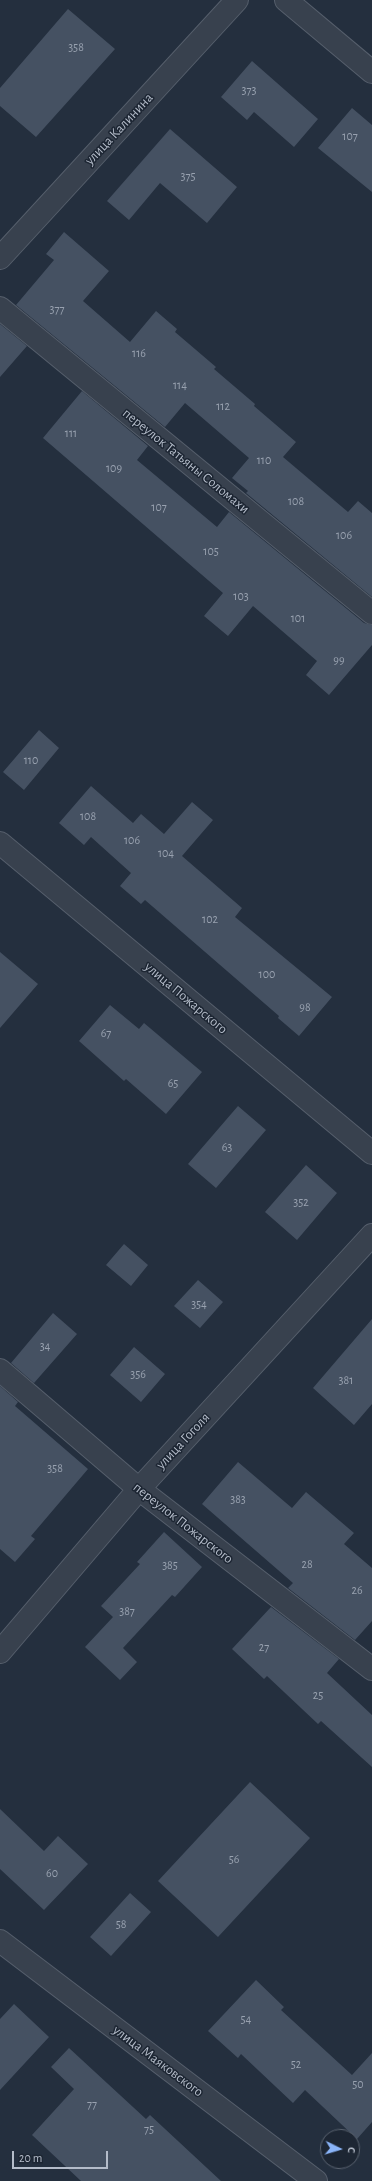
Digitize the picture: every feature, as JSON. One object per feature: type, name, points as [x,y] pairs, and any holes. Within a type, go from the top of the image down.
[{"type":"street","name":"улица Калинина","points":[[0,258],[237,0]]},
{"type":"street","points":[[286,0],[372,72]]},
{"type":"street","name":"переулок Татьяны Соломахи","points":[[0,308],[372,613]]},
{"type":"street","name":"улица Пожарского","points":[[0,843],[372,1153]]},
{"type":"street","name":"улица Гоголя","points":[[0,1652],[138,1489],[372,1235]]},
{"type":"street","name":"переулок Пожарского","points":[[0,1370],[138,1489],[372,1669]]},
{"type":"street","name":"улица Маяковского","points":[[0,1941],[316,2181]]},
{"type":"building","points":[[68,9],[115,49],[36,137],[0,106],[0,88]]},
{"type":"building","points":[[252,61],[318,119],[294,147],[254,112],[247,120],[221,97]]},
{"type":"building","points":[[352,108],[372,125],[372,192],[318,148]]},
{"type":"building","points":[[170,129],[237,187],[207,223],[160,183],[129,220],[107,201]]},
{"type":"building","points":[[64,232],[109,271],[83,301],[130,342],[156,311],[177,329],[175,332],[216,367],[214,369],[296,442],[283,457],[348,512],[358,501],[372,513],[372,597],[246,493],[248,491],[232,478],[249,458],[185,403],[165,427],[16,305],[54,260],[46,254]]},
{"type":"building","points":[[0,324],[27,346],[0,377]]},
{"type":"building","points":[[82,391],[148,446],[137,460],[217,527],[229,512],[364,623],[372,625],[372,645],[329,695],[306,675],[317,661],[253,606],[228,636],[204,616],[223,593],[43,438]]},
{"type":"building","points":[[39,730],[59,748],[24,790],[3,772]]},
{"type":"building","points":[[91,786],[133,823],[141,814],[164,834],[192,802],[213,820],[182,856],[242,908],[235,917],[332,997],[299,1036],[278,1018],[279,1016],[145,900],[141,904],[120,886],[131,873],[91,837],[84,845],[59,823]]},
{"type":"building","points":[[0,952],[38,984],[0,1028]]},
{"type":"building","points":[[110,1005],[139,1029],[144,1023],[202,1072],[166,1114],[126,1079],[124,1081],[79,1041]]},
{"type":"building","points":[[238,1106],[266,1130],[216,1188],[188,1164]]},
{"type":"building","points":[[306,1165],[337,1193],[297,1240],[265,1212]]},
{"type":"building","points":[[124,1244],[148,1265],[131,1286],[106,1265]]},
{"type":"building","points":[[198,1280],[223,1302],[200,1328],[174,1306]]},
{"type":"building","points":[[53,1313],[77,1334],[34,1383],[11,1363]]},
{"type":"building","points":[[372,1319],[372,1404],[354,1425],[313,1388]]},
{"type":"building","points":[[134,1347],[165,1374],[141,1402],[110,1375]]},
{"type":"building","points":[[0,1386],[18,1402],[15,1406],[88,1469],[31,1536],[35,1539],[15,1562],[0,1549]]},
{"type":"building","points":[[238,1462],[292,1508],[306,1492],[354,1533],[344,1544],[372,1568],[372,1621],[355,1640],[288,1588],[293,1583],[202,1504]]},
{"type":"building","points":[[164,1532],[202,1567],[175,1597],[172,1595],[123,1648],[137,1662],[120,1680],[85,1647],[113,1617],[101,1606],[140,1564],[137,1562]]},
{"type":"building","points":[[271,1607],[339,1659],[327,1673],[372,1715],[372,1767],[321,1721],[318,1724],[267,1676],[264,1679],[232,1649]]},
{"type":"building","points":[[250,1782],[310,1838],[218,1937],[158,1881]]},
{"type":"building","points":[[0,1809],[44,1851],[58,1836],[88,1864],[44,1910],[0,1869]]},
{"type":"building","points":[[130,1893],[151,1912],[111,1956],[90,1937]]},
{"type":"building","points":[[256,1980],[284,2007],[281,2010],[352,2075],[372,2053],[372,2122],[360,2136],[360,2129],[346,2129],[305,2090],[293,2103],[241,2054],[238,2058],[208,2031]]},
{"type":"building","points":[[14,2004],[49,2037],[0,2090],[0,2019]]},
{"type":"building","points":[[69,2048],[146,2119],[150,2115],[221,2181],[81,2181],[32,2135],[74,2089],[51,2067]]}]
